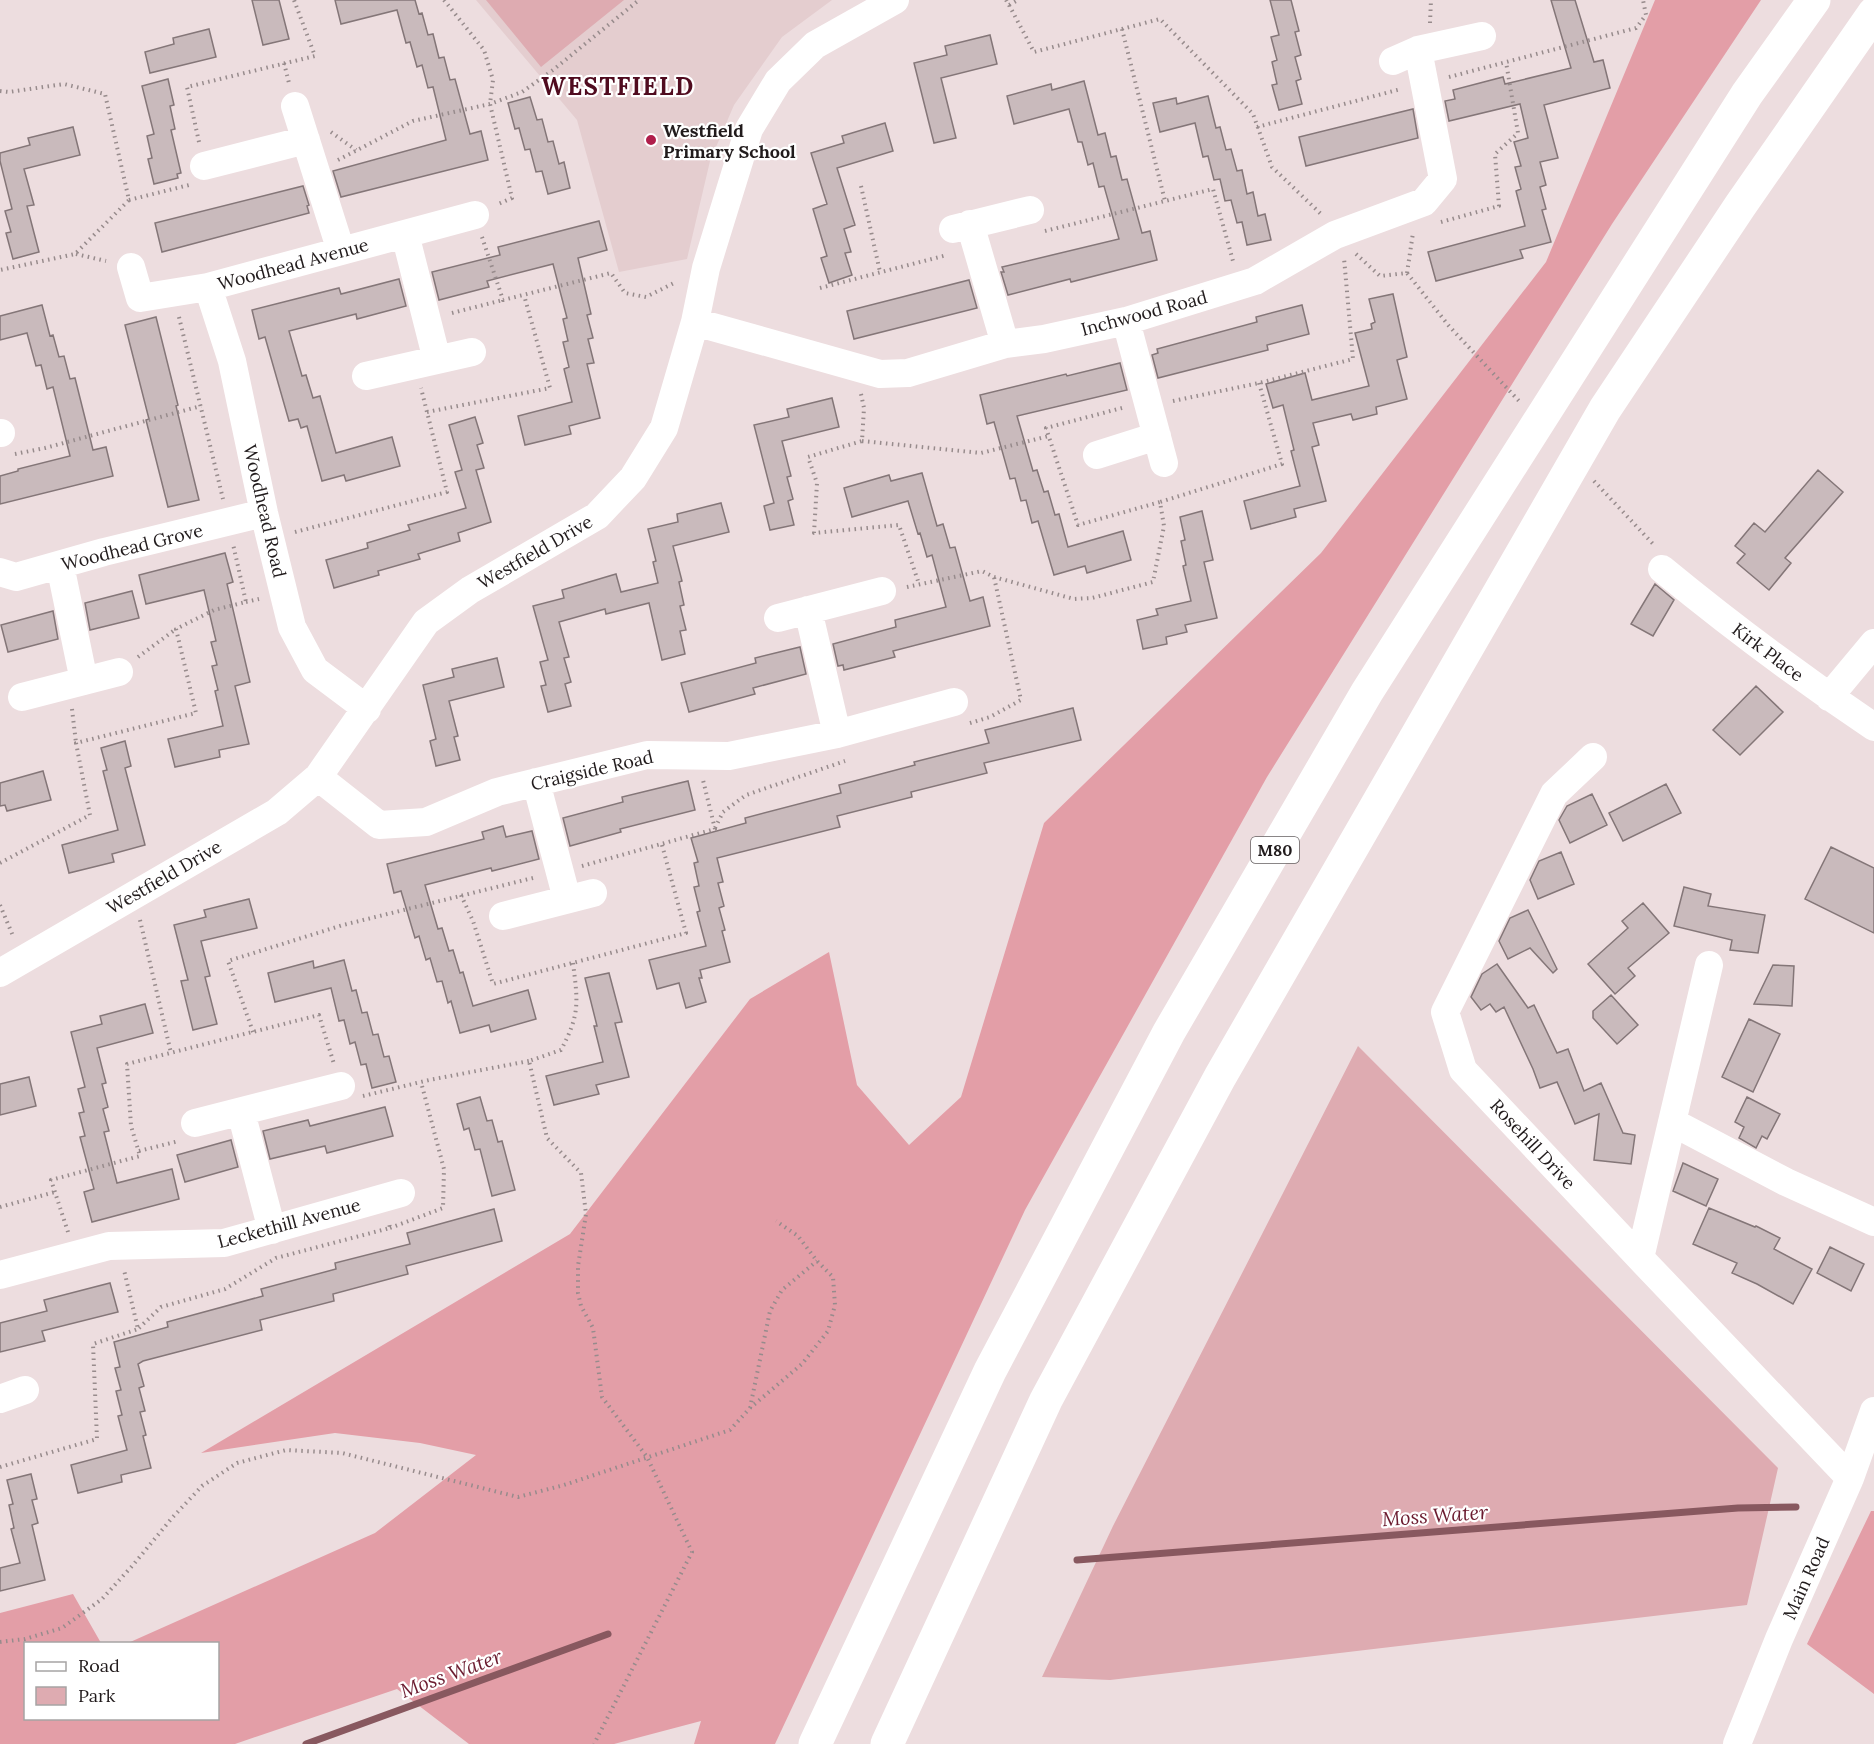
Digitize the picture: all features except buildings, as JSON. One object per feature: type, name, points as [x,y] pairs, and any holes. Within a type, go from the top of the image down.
[{"type":"highway","name":"M80","points":[[815,1744],[990,1371],[1169,1032],[1366,692],[1747,94],[1814,0]]},
{"type":"highway","points":[[887,1744],[1046,1400],[1220,1077],[1605,409],[1740,206],[1874,13]]},
{"type":"street","name":"Westfield Drive","points":[[0,973],[277,812],[318,777],[426,622],[470,590],[597,516],[633,478],[664,428],[695,322],[706,268],[749,129],[778,81],[815,45],[878,4]]},
{"type":"street","name":"Inchwood Road","points":[[695,322],[880,374],[908,373],[1005,344],[1044,339],[1126,321],[1255,281],[1339,238],[1424,202],[1443,178],[1406,55],[1482,36]]},
{"type":"street","points":[[295,106],[341,251]]},
{"type":"street","points":[[204,166],[306,140]]},
{"type":"street","name":"Woodhead Avenue","points":[[131,267],[140,298],[208,287],[475,215]]},
{"type":"street","points":[[1005,344],[966,234],[1032,222]]},
{"type":"street","points":[[405,234],[427,318],[426,362]]},
{"type":"street","name":"Woodhead Road","points":[[208,287],[232,361],[267,526],[292,627],[315,670],[367,709]]},
{"type":"street","points":[[1097,454],[1160,450],[1126,321]]},
{"type":"street","points":[[366,376],[472,352]]},
{"type":"street","name":"Woodhead Grove","points":[[0,572],[16,577],[104,552],[229,522],[267,526]]},
{"type":"street","points":[[60,565],[76,683]]},
{"type":"street","name":"Kirk Place","points":[[1662,569],[1707,606],[1874,727]]},
{"type":"street","points":[[778,618],[882,591]]},
{"type":"street","points":[[808,610],[837,734]]},
{"type":"street","points":[[1830,697],[1874,643]]},
{"type":"street","points":[[22,697],[119,672]]},
{"type":"street","name":"Craigside Road","points":[[318,777],[379,825],[426,822],[497,792],[647,755],[729,756],[837,734],[954,702]]},
{"type":"street","name":"Rosehill Drive","points":[[1593,756],[1554,794],[1445,1012],[1463,1070],[1850,1478]]},
{"type":"street","points":[[503,916],[580,896],[560,872],[536,782]]},
{"type":"street","points":[[1640,1258],[1709,965]]},
{"type":"street","points":[[195,1123],[341,1086]]},
{"type":"street","points":[[241,1112],[272,1230]]},
{"type":"street","points":[[1672,1122],[1786,1182],[1874,1222]]},
{"type":"street","name":"Leckethill Avenue","points":[[0,1275],[110,1246],[224,1243],[391,1196]]},
{"type":"street","name":"Main Road","points":[[1737,1744],[1779,1639],[1850,1478],[1874,1411]]},
{"type":"path","points":[[75,254],[129,200],[207,180],[187,87],[315,56],[294,0]]},
{"type":"path","points":[[444,0],[484,50],[493,80],[490,104],[512,198],[475,215],[503,300]]},
{"type":"path","points":[[316,171],[413,121],[490,104],[522,92],[553,70],[639,0]]},
{"type":"path","points":[[1006,0],[1034,52],[1160,19],[1253,114],[1272,167],[1321,213],[1339,238],[1380,276],[1407,273]]},
{"type":"path","points":[[1008,5],[1018,0]]},
{"type":"path","points":[[1636,28],[1646,15],[1643,0]]},
{"type":"path","points":[[1122,29],[1165,201]]},
{"type":"path","points":[[1435,224],[1499,206],[1495,154],[1518,133],[1506,62]]},
{"type":"path","points":[[0,91],[9,92],[64,84],[105,94],[129,200]]},
{"type":"path","points":[[861,186],[880,272]]},
{"type":"path","points":[[1032,222],[1165,201],[1213,189],[1240,286]]},
{"type":"path","points":[[1414,230],[1407,273],[1449,326],[1490,370]]},
{"type":"path","points":[[820,288],[880,272],[966,234]]},
{"type":"path","points":[[1149,406],[1259,383],[1353,359],[1339,238]]},
{"type":"path","points":[[0,270],[75,254],[131,267]]},
{"type":"path","points":[[427,318],[611,273],[625,293],[646,297],[706,268]]},
{"type":"path","points":[[119,672],[176,629],[214,610],[246,602],[229,522],[173,293]]},
{"type":"path","points":[[427,412],[550,388],[524,295]]},
{"type":"path","points":[[267,526],[447,492],[427,412],[426,362]]},
{"type":"path","points":[[855,367],[864,408],[862,441]]},
{"type":"path","points":[[882,591],[982,572],[1074,599],[1092,598],[1153,582],[1164,526],[1160,502],[1282,464],[1259,383]]},
{"type":"path","points":[[4,440],[45,448],[201,406]]},
{"type":"path","points":[[919,584],[898,525],[814,534],[817,483],[808,458],[862,441],[981,453],[1049,436]]},
{"type":"path","points":[[76,743],[196,713],[176,629]]},
{"type":"path","points":[[0,863],[90,815],[76,743],[76,683]]},
{"type":"path","points":[[253,1032],[228,961],[343,925],[560,872],[714,829],[697,756]]},
{"type":"path","points":[[461,895],[474,921],[493,984],[686,933],[662,845]]},
{"type":"path","points":[[134,894],[171,1053]]},
{"type":"path","points":[[0,905],[11,932],[26,958]]},
{"type":"path","points":[[573,963],[578,999],[573,1028],[561,1050],[530,1061],[547,1138],[581,1173],[586,1214],[578,1266],[578,1293],[581,1306],[593,1328],[602,1397],[647,1457],[692,1552],[594,1744]]},
{"type":"path","points":[[0,1467],[97,1438],[93,1344],[138,1329],[160,1307],[225,1289],[276,1258],[390,1228],[443,1208],[444,1169],[421,1082]]},
{"type":"path","points":[[0,1207],[55,1192]]},
{"type":"path","points":[[390,1228],[391,1196]]},
{"type":"path","points":[[0,1642],[25,1639],[62,1628],[102,1599],[202,1486],[237,1463],[286,1450],[342,1453],[518,1497],[564,1485],[730,1430],[750,1408],[802,1364],[828,1331],[835,1305],[833,1277],[798,1236],[776,1221]]},
{"type":"path","points":[[118,1246],[138,1329]]},
{"type":"path","points":[[750,1408],[770,1311],[782,1290],[817,1261]]},
{"type":"shaded area","name":"Westfield Primary School","points":[[476,0],[832,0],[782,37],[734,105],[710,161],[687,259],[619,272],[577,120]]},
{"type":"shaded area","points":[[1655,0],[1761,0],[1612,224],[1267,777],[1025,1210],[775,1744],[694,1744],[701,1721],[614,1744],[469,1744],[397,1689],[235,1744],[0,1744],[0,1613],[73,1594],[100,1642],[24,1642],[24,1720],[219,1720],[219,1642],[130,1642],[375,1533],[476,1455],[420,1443],[335,1433],[201,1453],[570,1234],[750,999],[829,952],[857,1085],[909,1145],[961,1097],[1044,823],[1321,553],[1546,262]]},
{"type":"shaded area","points":[[1871,1511],[1874,1511],[1874,1694],[1807,1644]]},
{"type":"green space","points":[[486,0],[624,0],[541,67]]},
{"type":"green space","points":[[1358,1046],[1778,1468],[1747,1605],[1110,1680],[1042,1677],[1113,1526]]},
{"type":"waterway","name":"Moss Water","points":[[1077,1560],[1738,1508],[1796,1507]]},
{"type":"waterway","name":"Moss Water","points":[[306,1744],[608,1634]]},
{"type":"place","name":"Westfield Primary School","points":[[651,140]]},
{"type":"district","name":"WESTFIELD","points":[[618,86]]}]
